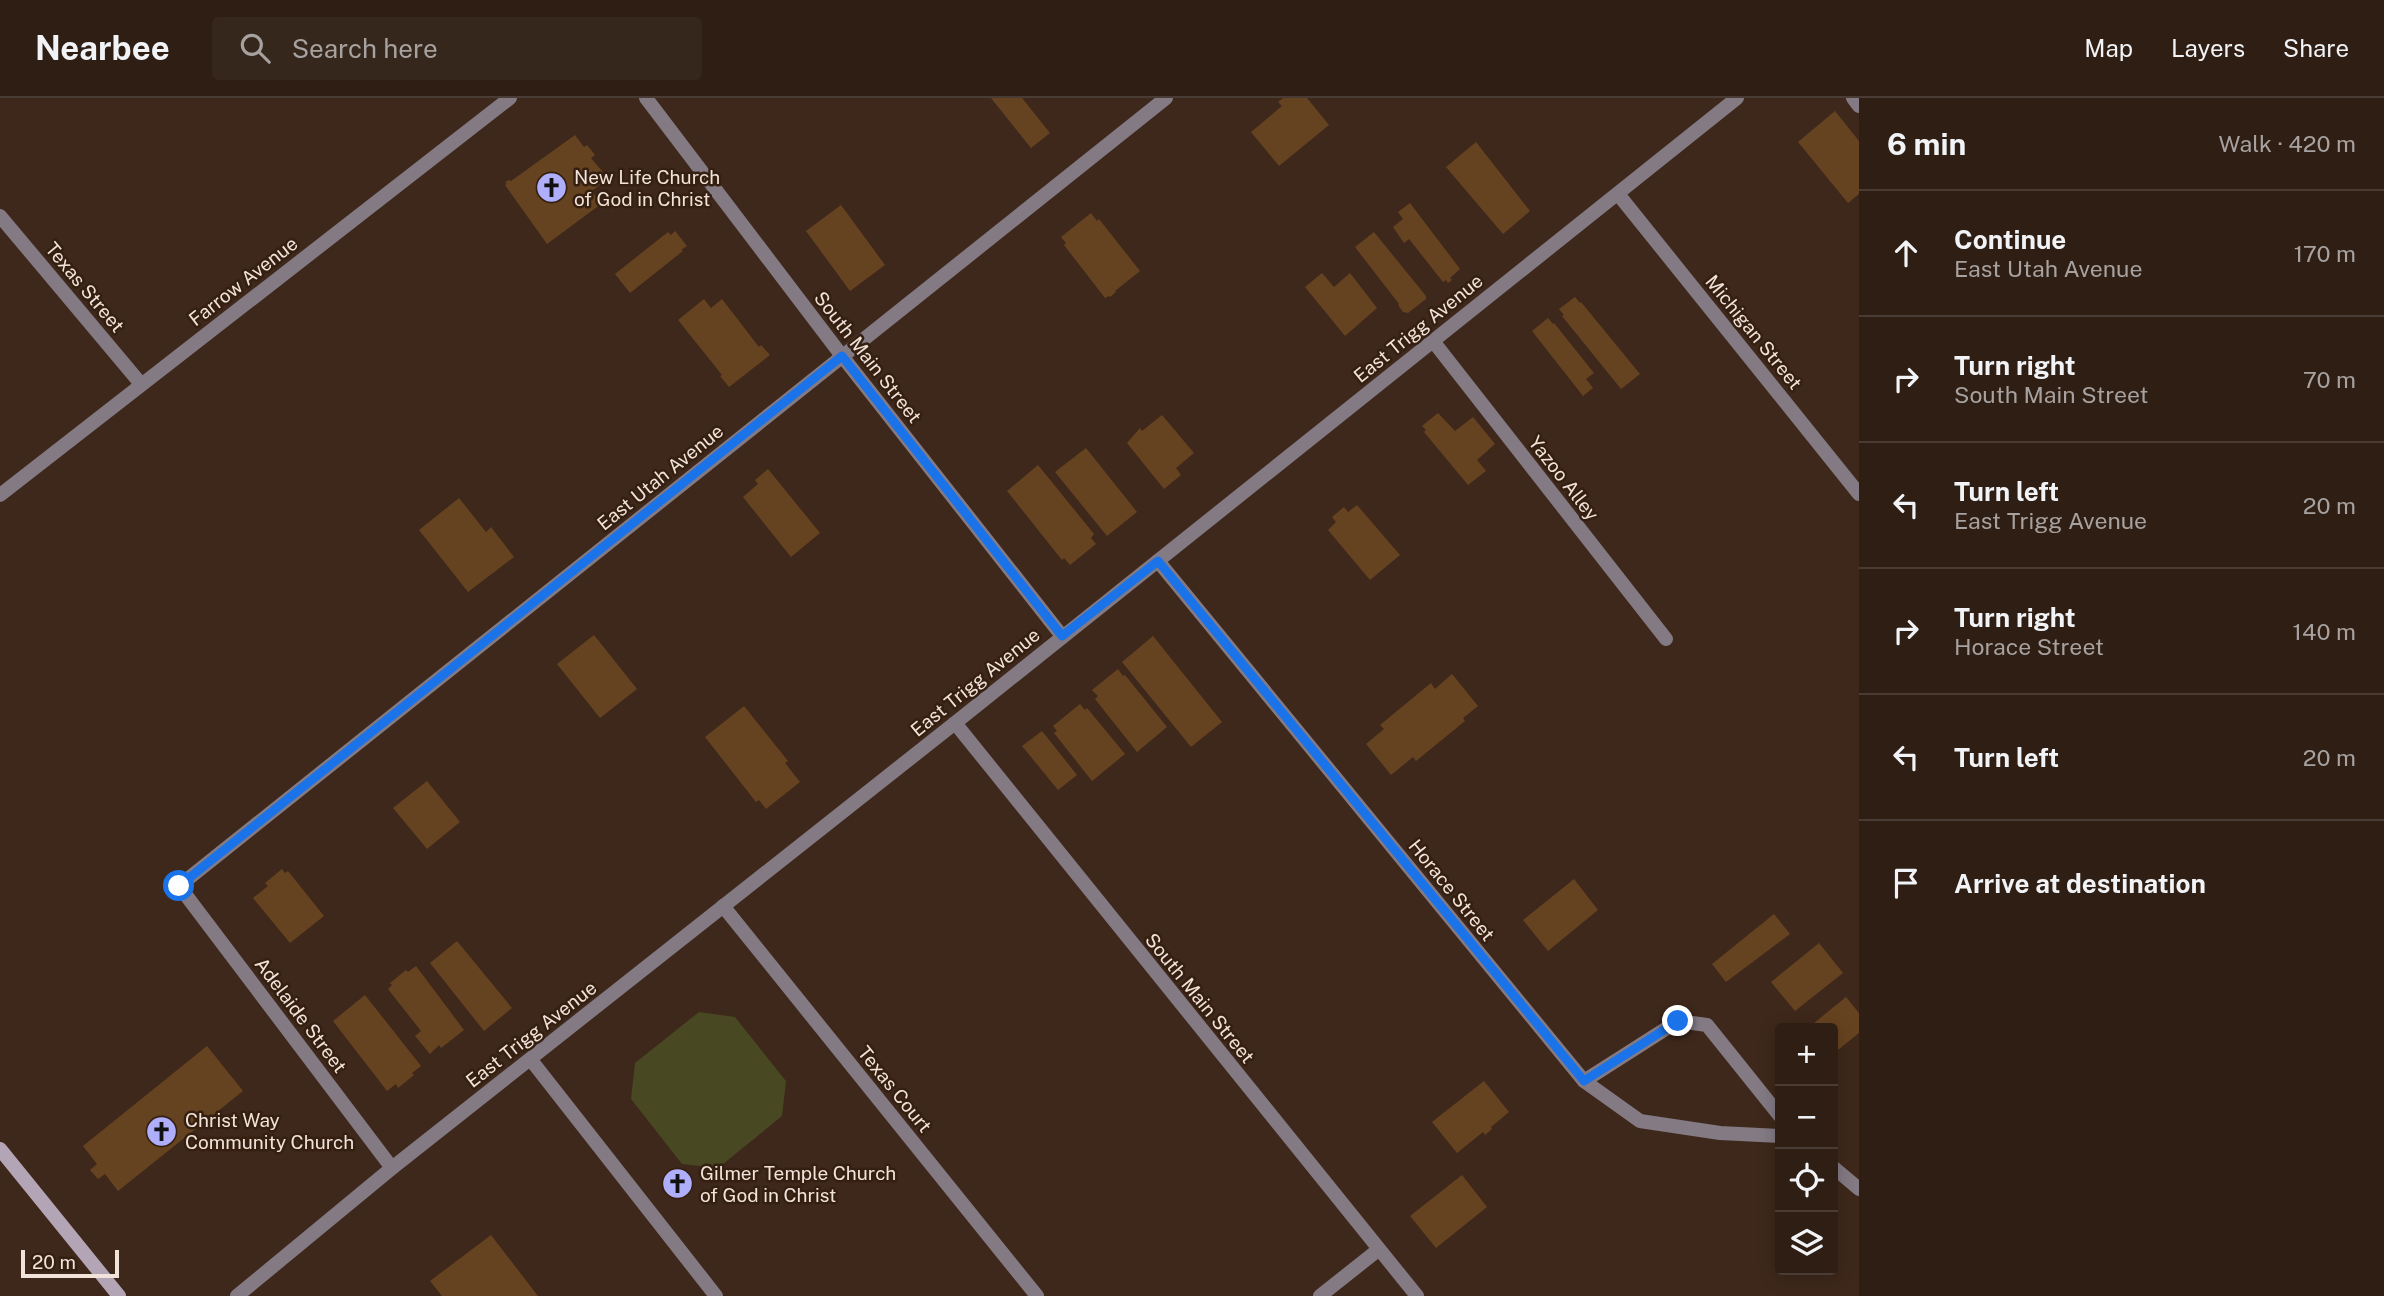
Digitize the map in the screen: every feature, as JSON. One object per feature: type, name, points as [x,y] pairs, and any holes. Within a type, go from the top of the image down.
[{"type":"main road","points":[[0,1149],[119,1296]]},
{"type":"street","name":"Farrow Avenue","points":[[0,495],[510,98]]},
{"type":"street","name":"South Main Street","points":[[646,98],[842,356],[1062,636]]},
{"type":"street","name":"East Utah Avenue","points":[[179,886],[1166,98]]},
{"type":"street","name":"East Trigg Avenue","points":[[237,1296],[392,1168],[955,723],[1737,98]]},
{"type":"street","points":[[1853,98],[1859,106]]},
{"type":"street","name":"Michigan Street","points":[[1618,194],[1859,494]]},
{"type":"street","name":"Texas Street","points":[[0,216],[141,384]]},
{"type":"street","name":"Yazoo Alley","points":[[1433,341],[1666,639]]},
{"type":"street","name":"Horace Street","points":[[1158,561],[1584,1081],[1640,1121],[1720,1133],[1775,1136]]},
{"type":"street","name":"South Main Street","points":[[955,723],[1417,1296]]},
{"type":"street","name":"Adelaide Street","points":[[179,886],[392,1168]]},
{"type":"street","name":"Texas Court","points":[[723,906],[1037,1296]]},
{"type":"street","points":[[1584,1081],[1678,1021],[1707,1025],[1775,1110]]},
{"type":"street","points":[[531,1060],[716,1296]]},
{"type":"street","points":[[1838,1171],[1859,1189]]},
{"type":"street","points":[[1320,1296],[1378,1250]]},
{"type":"shaded area","points":[[699,1012],[735,1017],[786,1081],[782,1116],[718,1168],[682,1164],[631,1099],[635,1063]]},
{"type":"building","points":[[991,98],[1022,98],[1050,133],[1031,148]]},
{"type":"building","points":[[1283,98],[1307,98],[1329,125],[1279,166],[1251,132],[1282,106],[1278,102]]},
{"type":"building","points":[[1835,111],[1859,141],[1859,194],[1848,203],[1798,142]]},
{"type":"building","name":"New Life Church of God in Christ","points":[[575,135],[584,147],[587,145],[595,155],[591,158],[608,178],[592,191],[601,204],[547,244],[505,182],[511,181]]},
{"type":"building","points":[[1476,142],[1530,211],[1503,234],[1446,167]]},
{"type":"building","points":[[1410,203],[1460,269],[1448,283],[1446,280],[1443,282],[1409,239],[1404,243],[1393,227],[1403,219],[1398,212]]},
{"type":"building","points":[[841,205],[885,265],[850,291],[806,231]]},
{"type":"building","points":[[1091,213],[1097,221],[1099,219],[1140,271],[1110,297],[1105,298],[1064,245],[1066,243],[1061,237]]},
{"type":"building","points":[[675,231],[687,246],[630,293],[615,274],[668,232],[671,235]]},
{"type":"building","points":[[1374,232],[1426,296],[1426,299],[1408,313],[1403,312],[1355,247]]},
{"type":"building","points":[[1322,273],[1334,287],[1350,273],[1377,308],[1345,336],[1305,287]]},
{"type":"building","points":[[1575,297],[1640,374],[1621,389],[1562,316],[1564,315],[1559,309]]},
{"type":"building","points":[[704,299],[711,308],[722,299],[759,347],[761,345],[770,355],[729,387],[678,320]]},
{"type":"building","points":[[1548,318],[1594,373],[1586,379],[1593,388],[1583,396],[1532,331]]},
{"type":"building","points":[[1438,413],[1455,431],[1473,417],[1495,444],[1477,460],[1486,471],[1468,485],[1424,432],[1426,430],[1422,426]]},
{"type":"building","points":[[1162,415],[1194,453],[1176,468],[1181,475],[1164,489],[1127,443],[1140,428],[1142,431]]},
{"type":"building","points":[[1086,448],[1137,512],[1107,536],[1055,472]]},
{"type":"building","points":[[1038,465],[1094,534],[1091,538],[1096,544],[1070,565],[1064,558],[1062,560],[1007,491]]},
{"type":"building","points":[[768,469],[820,533],[791,557],[743,497],[758,484],[755,480]]},
{"type":"building","points":[[459,498],[486,532],[491,527],[514,557],[468,592],[419,530]]},
{"type":"building","points":[[1357,505],[1400,555],[1370,580],[1328,530],[1336,522],[1332,517],[1344,507],[1348,512]]},
{"type":"building","points":[[594,635],[637,689],[600,718],[557,664]]},
{"type":"building","points":[[1153,636],[1222,722],[1191,747],[1122,662]]},
{"type":"building","points":[[1118,669],[1167,727],[1137,752],[1095,699],[1098,696],[1092,690]]},
{"type":"building","points":[[1452,674],[1478,706],[1463,718],[1465,721],[1416,761],[1413,757],[1391,775],[1366,744],[1384,729],[1380,725],[1431,683],[1435,689]]},
{"type":"building","points":[[1080,704],[1085,710],[1087,708],[1125,754],[1092,781],[1054,733],[1057,731],[1053,726]]},
{"type":"building","points":[[744,706],[788,761],[785,763],[800,782],[766,809],[759,800],[756,802],[705,737]]},
{"type":"building","points":[[1042,731],[1077,775],[1058,790],[1022,746]]},
{"type":"building","points":[[427,781],[460,822],[427,849],[393,808]]},
{"type":"building","points":[[282,869],[285,873],[288,871],[324,916],[290,943],[253,898],[268,886],[265,883]]},
{"type":"building","points":[[1574,879],[1598,910],[1548,951],[1523,920]]},
{"type":"building","points":[[1774,914],[1790,934],[1726,982],[1712,964]]},
{"type":"building","points":[[457,941],[512,1008],[484,1031],[430,963]]},
{"type":"building","points":[[1819,943],[1843,973],[1795,1011],[1771,982]]},
{"type":"building","points":[[416,966],[464,1030],[441,1048],[439,1045],[430,1054],[415,1036],[421,1031],[388,989],[392,985],[390,983],[406,970],[408,972]]},
{"type":"building","points":[[365,995],[421,1066],[398,1088],[396,1084],[387,1091],[333,1021]]},
{"type":"building","points":[[1846,997],[1859,1013],[1859,1033],[1838,1050],[1838,1023],[1814,1023]]},
{"type":"building","points":[[207,1046],[243,1091],[118,1191],[105,1174],[98,1179],[90,1170],[97,1164],[83,1146]]},
{"type":"building","points":[[1484,1081],[1509,1112],[1485,1135],[1483,1132],[1457,1153],[1432,1122]]},
{"type":"building","points":[[1462,1175],[1487,1207],[1436,1248],[1410,1216]]},
{"type":"building","points":[[491,1235],[538,1296],[442,1296],[430,1281]]},
{"type":"place","name":"New Life Church of God in Christ","points":[[551,188]]},
{"type":"place","name":"Christ Way Community Church","points":[[162,1131]]},
{"type":"place","name":"Gilmer Temple Church of God in Christ","points":[[677,1184]]},
{"type":"route","points":[[179,886],[842,356],[1062,636],[1158,561],[1584,1081],[1678,1021]]}]
